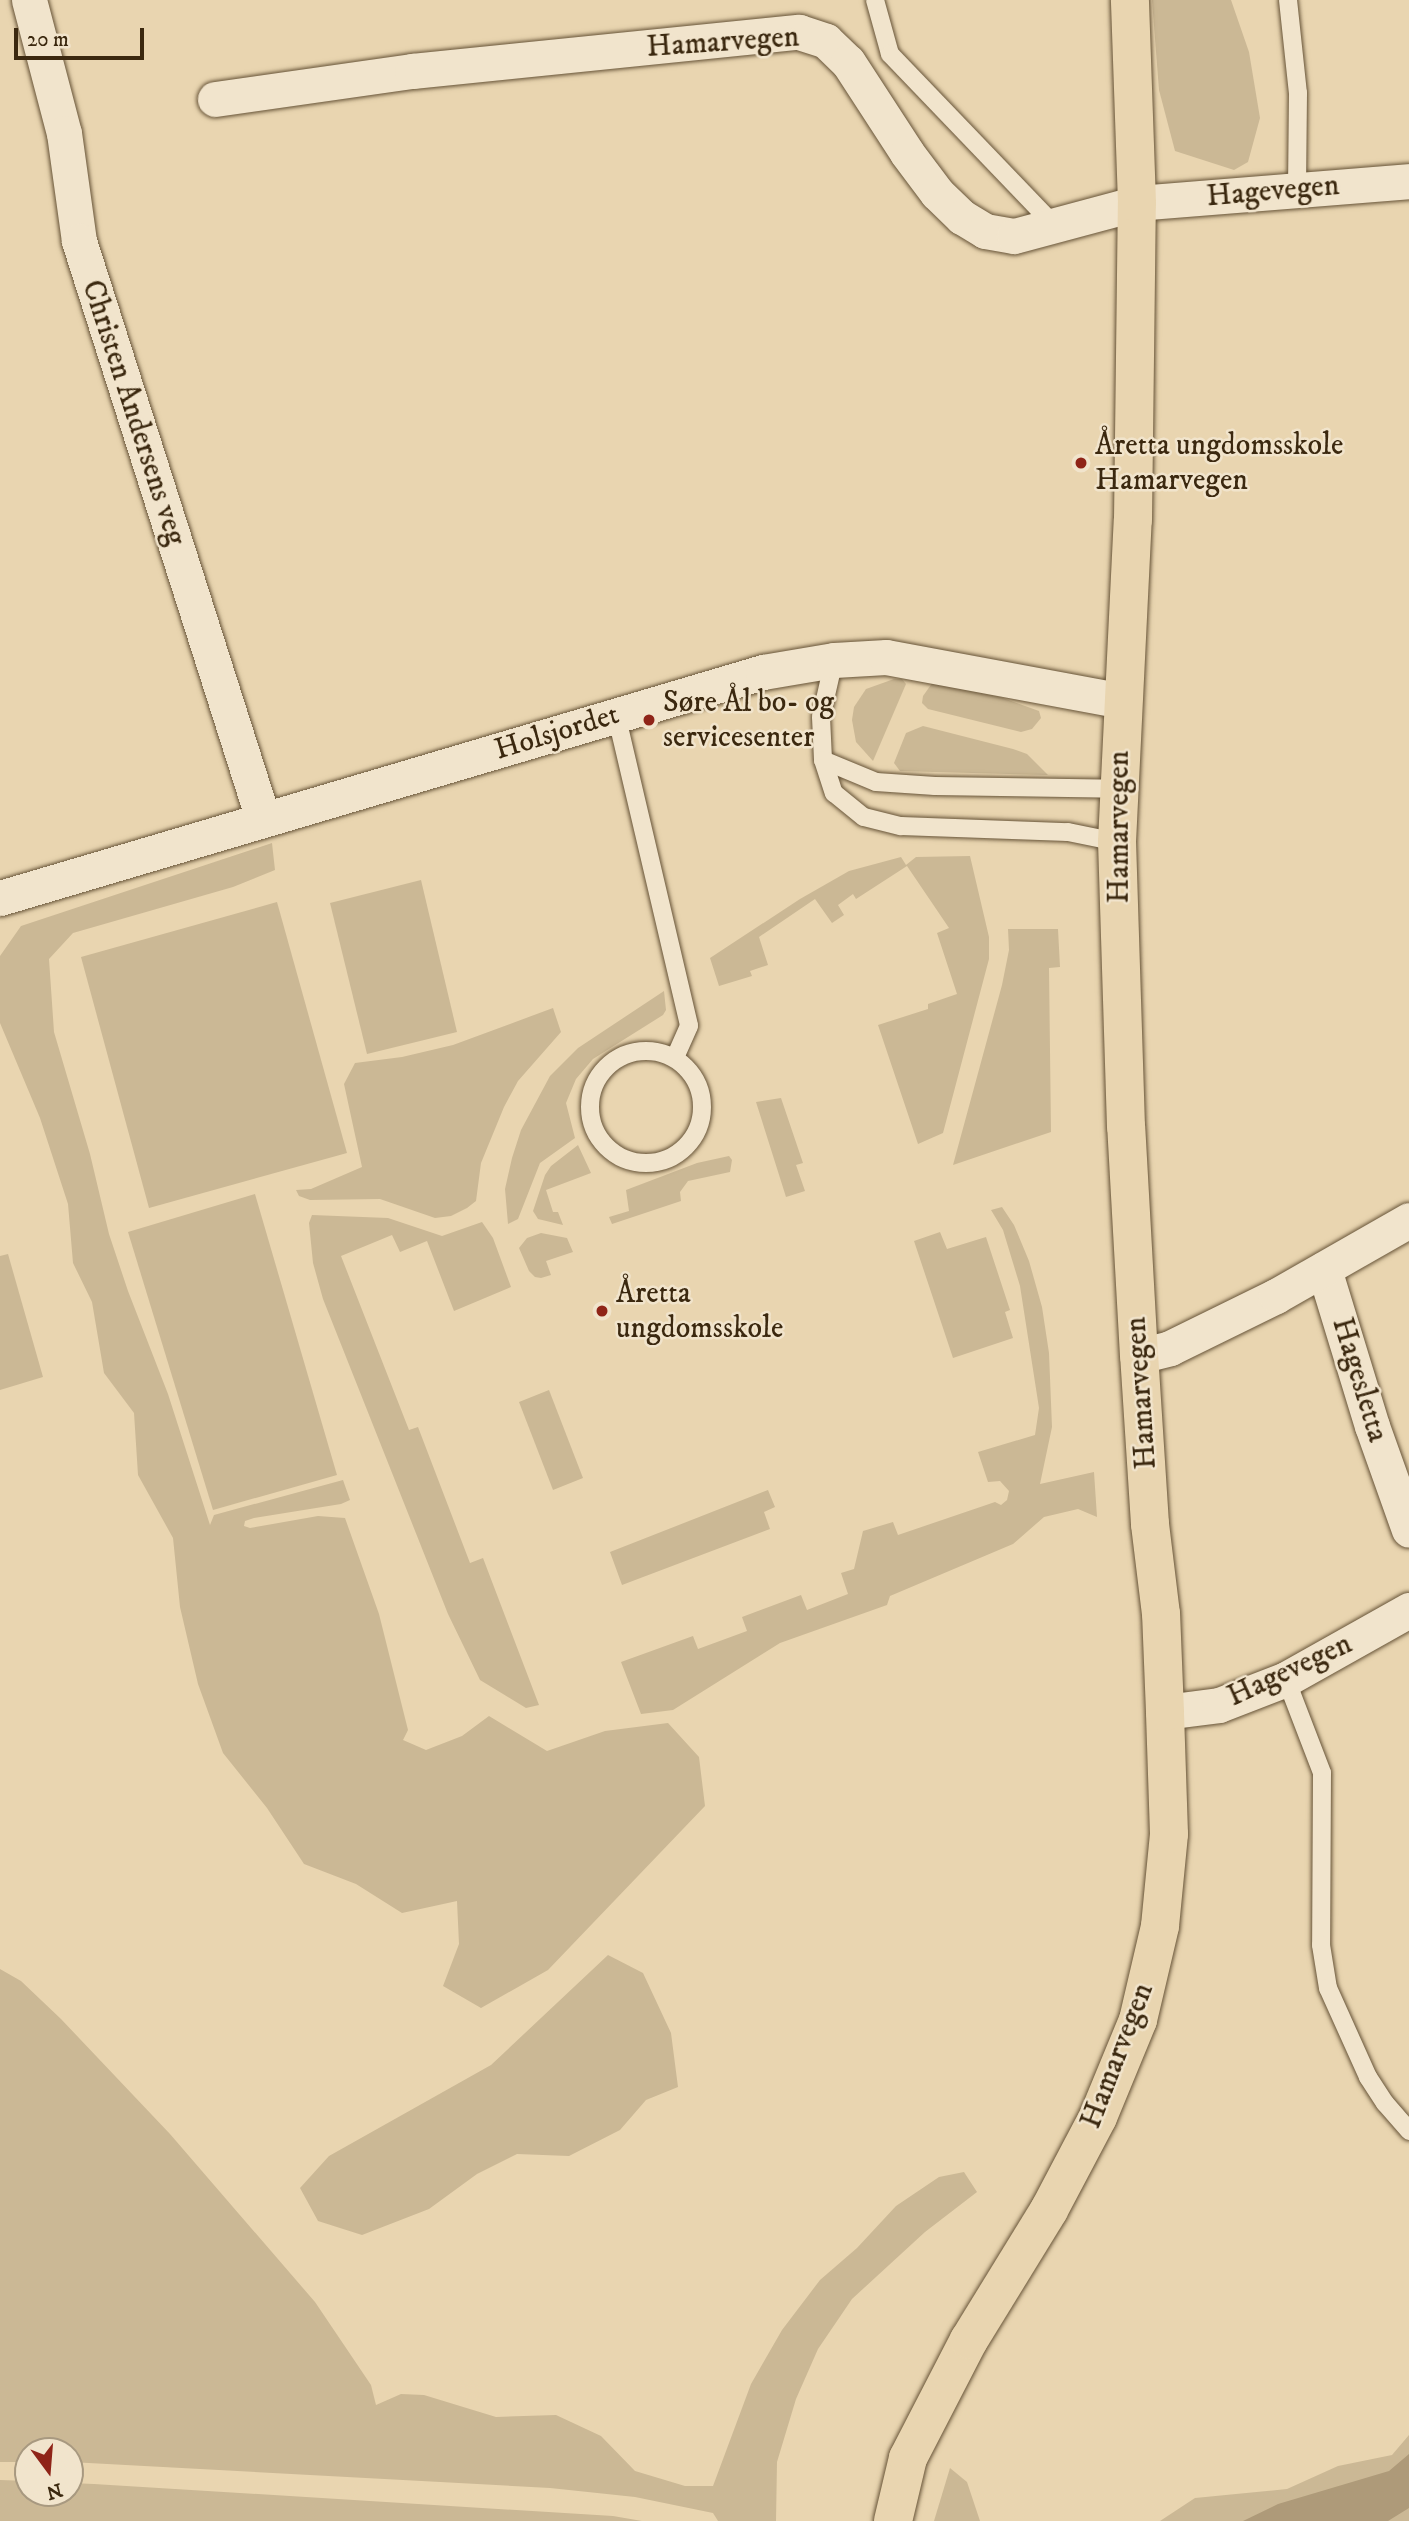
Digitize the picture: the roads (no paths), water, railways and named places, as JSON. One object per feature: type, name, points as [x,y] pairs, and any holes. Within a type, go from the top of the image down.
[{"type":"main road","name":"Hamarvegen","points":[[892,2521],[908,2458],[969,2340],[1049,2210],[1098,2117],[1138,2020],[1160,1926],[1169,1833],[1161,1614],[1150,1524],[1126,1127],[1117,842],[1133,520],[1137,203],[1130,0]]},
{"type":"street","name":"Christen Andersens veg","points":[[29,0],[64,133],[79,241],[262,819]]},
{"type":"street","name":"Hamarvegen","points":[[215,99],[412,71],[799,32],[826,41],[848,62],[907,153],[937,193],[962,217],[985,231],[1014,236],[1137,203]]},
{"type":"street","name":"Hagevegen","points":[[1137,203],[1409,181]]},
{"type":"street","name":"Holsjordet","points":[[0,898],[763,672],[834,660],[896,659],[1124,701]]},
{"type":"street","points":[[1139,1356],[1170,1348],[1204,1332],[1324,1269],[1409,1220]]},
{"type":"street","name":"Hagesletta","points":[[1324,1269],[1372,1426],[1409,1530]]},
{"type":"street","name":"Hagevegen","points":[[1165,1713],[1219,1705],[1286,1679],[1409,1610]]},
{"type":"lane","points":[[875,0],[890,54],[1054,225]]},
{"type":"lane","points":[[1288,0],[1298,93],[1297,190]]},
{"type":"lane","points":[[834,660],[821,717],[823,760],[834,793],[864,817],[901,826],[1068,832],[1117,842]]},
{"type":"lane","points":[[616,714],[689,1026],[675,1057]]},
{"type":"lane","points":[[823,760],[876,782],[935,786],[1118,789]]},
{"type":"lane","points":[[649,1049],[675,1057],[695,1077],[704,1105],[695,1136],[675,1156],[652,1162],[641,1164],[614,1155],[596,1135],[588,1110],[592,1085],[614,1059],[649,1049]]},
{"type":"lane","points":[[1286,1679],[1322,1773],[1321,1945],[1328,1988],[1368,2077],[1384,2103],[1409,2131]]},
{"type":"place","name":"Åretta ungdomsskole Hamarvegen","points":[[1081,463]]},
{"type":"place","name":"Søre Ål bo- og servicesenter","points":[[649,720]]},
{"type":"place","name":"Åretta ungdomsskole","points":[[602,1311]]}]
